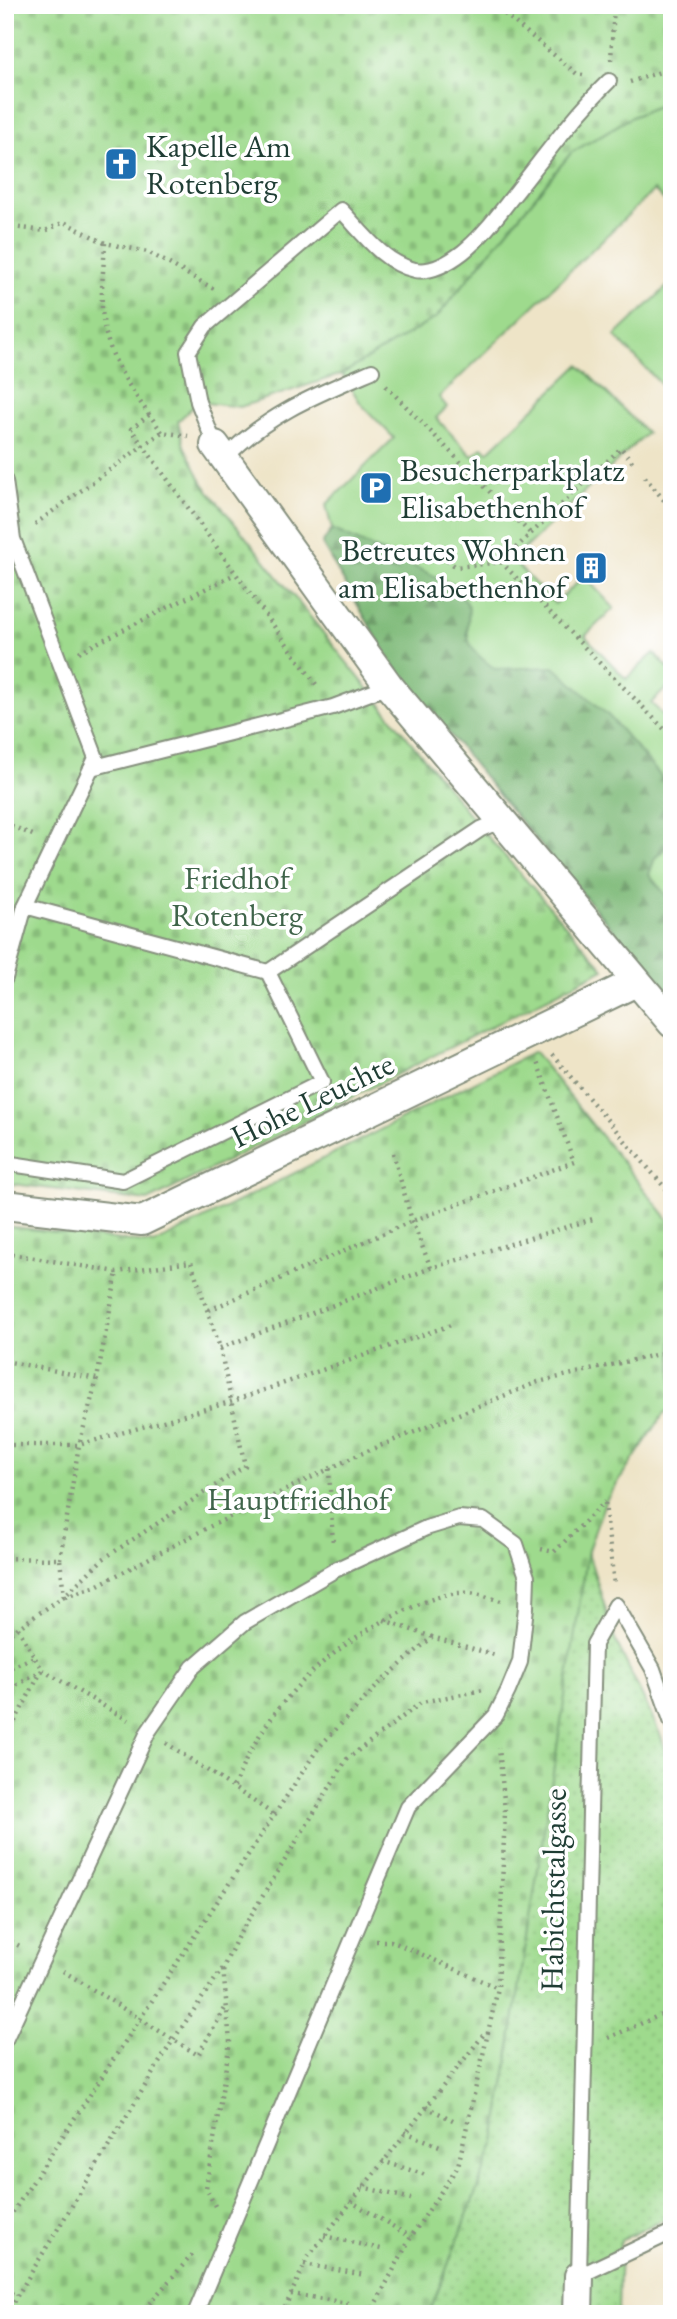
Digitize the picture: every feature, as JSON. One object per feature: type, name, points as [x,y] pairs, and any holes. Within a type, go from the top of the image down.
[{"type":"street","points":[[220,452],[389,686],[672,1023]]},
{"type":"street","name":"Hohe Leuchte","points":[[5,1205],[142,1221],[636,982]]},
{"type":"street","name":"Habichtstalgasse","points":[[578,2314],[579,2276]]},
{"type":"lane","points":[[372,371],[293,405],[220,452],[198,402],[188,352],[205,326],[341,210],[379,250],[399,264],[417,270],[442,267],[466,251],[494,220],[589,101],[609,81]]},
{"type":"lane","points":[[5,481],[13,539],[96,758],[25,906],[5,978]]},
{"type":"lane","points":[[91,768],[333,707],[389,686]]},
{"type":"lane","points":[[268,972],[481,829],[500,821]]},
{"type":"lane","points":[[5,1163],[123,1181],[322,1082],[268,972],[25,906]]},
{"type":"lane","points":[[5,2040],[148,1732],[193,1667],[245,1622],[335,1570],[425,1528],[459,1518],[483,1521],[516,1544],[527,1577],[526,1607],[520,1662],[508,1691],[496,1715],[408,1807],[195,2314]]},
{"type":"lane","points":[[616,1605],[653,1669],[672,1723]]},
{"type":"lane","name":"Habichtstalgasse","points":[[579,2276],[594,1644],[616,1605]]},
{"type":"lane","points":[[579,2276],[672,2232]]},
{"type":"path","points":[[494,5],[577,74],[609,81],[637,82],[672,68]]},
{"type":"path","points":[[609,81],[614,5]]},
{"type":"path","points":[[5,226],[45,231],[64,222],[105,243],[148,252],[235,301]]},
{"type":"path","points":[[13,539],[162,432],[117,368],[106,335],[102,307],[105,243]]},
{"type":"path","points":[[372,371],[530,533]]},
{"type":"path","points":[[149,415],[131,429],[333,707]]},
{"type":"path","points":[[447,560],[456,567],[501,562],[621,448],[635,465]]},
{"type":"path","points":[[645,478],[672,510]]},
{"type":"path","points":[[501,562],[672,737]]},
{"type":"path","points":[[59,661],[235,574]]},
{"type":"path","points":[[209,1310],[412,1221],[575,1162],[534,1052]]},
{"type":"path","points":[[550,1052],[672,1196]]},
{"type":"path","points":[[393,1153],[412,1221],[431,1268]]},
{"type":"path","points":[[220,1348],[431,1268],[593,1219]]},
{"type":"path","points":[[5,1253],[117,1272],[191,1262],[220,1348],[245,1466],[103,1559],[64,1596],[5,1637]]},
{"type":"path","points":[[64,1596],[60,1559],[79,1444],[97,1378],[117,1272]]},
{"type":"path","points":[[5,1445],[79,1444],[230,1402],[452,1325]]},
{"type":"path","points":[[64,1596],[94,1587],[329,1469],[538,1382],[672,1351]]},
{"type":"path","points":[[5,1361],[97,1378]]},
{"type":"path","points":[[329,1469],[335,1570]]},
{"type":"path","points":[[516,1544],[554,1552],[605,1502],[616,1605]]},
{"type":"path","points":[[5,1558],[60,1559]]},
{"type":"path","points":[[234,1787],[245,1759],[295,1687],[355,1636],[425,1601],[467,1593],[526,1607]]},
{"type":"path","points":[[384,1620],[520,1662]]},
{"type":"path","points":[[18,1628],[42,1670],[148,1732]]},
{"type":"path","points":[[5,2224],[319,1747],[381,1682],[432,1637]]},
{"type":"path","points":[[5,1670],[34,1657]]},
{"type":"path","points":[[5,1693],[42,1670]]},
{"type":"path","points":[[5,1740],[42,1670]]},
{"type":"path","points":[[6,2314],[15,2295],[173,2039],[223,1968],[237,1938],[347,1759],[422,1702],[478,1689],[508,1691]]},
{"type":"path","points":[[370,2314],[411,2237],[458,2166],[498,1987],[505,1811],[496,1715]]},
{"type":"path","points":[[162,1740],[276,1816]]},
{"type":"path","points":[[5,1938],[15,1943]]},
{"type":"path","points":[[391,1941],[498,1987]]},
{"type":"path","points":[[223,1968],[230,2042],[206,2188],[229,2235]]},
{"type":"path","points":[[86,1986],[198,2055],[227,2005]]},
{"type":"path","points":[[585,2048],[672,2010]]},
{"type":"path","points":[[282,2314],[304,2264],[324,2236],[486,2033]]},
{"type":"path","points":[[426,2107],[457,2122]]},
{"type":"path","points":[[405,2132],[442,2147]]},
{"type":"path","points":[[382,2161],[425,2175]]},
{"type":"path","points":[[362,2187],[411,2199]]},
{"type":"path","points":[[350,2202],[411,2237]]},
{"type":"path","points":[[324,2236],[381,2249]]},
{"type":"path","points":[[140,2314],[195,2252]]},
{"type":"path","points":[[304,2264],[365,2275]]},
{"type":"path","points":[[5,2290],[15,2295]]},
{"type":"path","points":[[291,2294],[348,2303]]},
{"type":"green space","name":"Friedhof Rotenberg","points":[[5,5],[672,5],[672,100],[632,117],[571,153],[437,317],[342,374],[240,407],[198,402],[178,421],[184,446],[203,484],[481,829],[604,969],[148,1201],[5,1183]]},
{"type":"green space","points":[[672,100],[672,208],[654,190],[439,397],[447,407],[436,418],[472,456],[483,447],[488,452],[579,365],[647,433],[512,560],[555,604],[584,576],[614,608],[585,636],[626,679],[654,653],[672,672],[672,683],[651,703],[672,724],[672,789],[609,716],[554,667],[495,669],[485,661],[470,643],[469,606],[452,584],[332,529],[326,505],[394,438],[361,404],[342,374],[437,317],[571,153],[632,117]]},
{"type":"green space","points":[[672,282],[672,395],[671,395],[615,336]]},
{"type":"green space","points":[[332,529],[452,584],[469,606],[467,635],[495,669],[554,666],[609,716],[672,789],[672,842],[655,858],[649,875],[672,902],[672,999],[511,810],[391,662],[322,544]]},
{"type":"green space","points":[[672,842],[672,902],[649,875],[655,858]]},
{"type":"green space","name":"Hauptfriedhof","points":[[534,1052],[672,1224],[672,1408],[663,1415],[605,1502],[588,1550],[495,2142],[429,2314],[5,2314],[5,1226],[154,1244]]},
{"type":"green space","points":[[587,1550],[615,1639],[661,1736],[672,1774],[672,2215],[620,2241],[618,2314],[429,2314],[495,2142]]},
{"type":"place","name":"Kapelle Am Rotenberg","points":[[121,164]]},
{"type":"place","name":"Besucherparkplatz Elisabethenhof","points":[[376,488]]},
{"type":"place","name":"Betreutes Wohnen am Elisabethenhof","points":[[591,568]]}]
